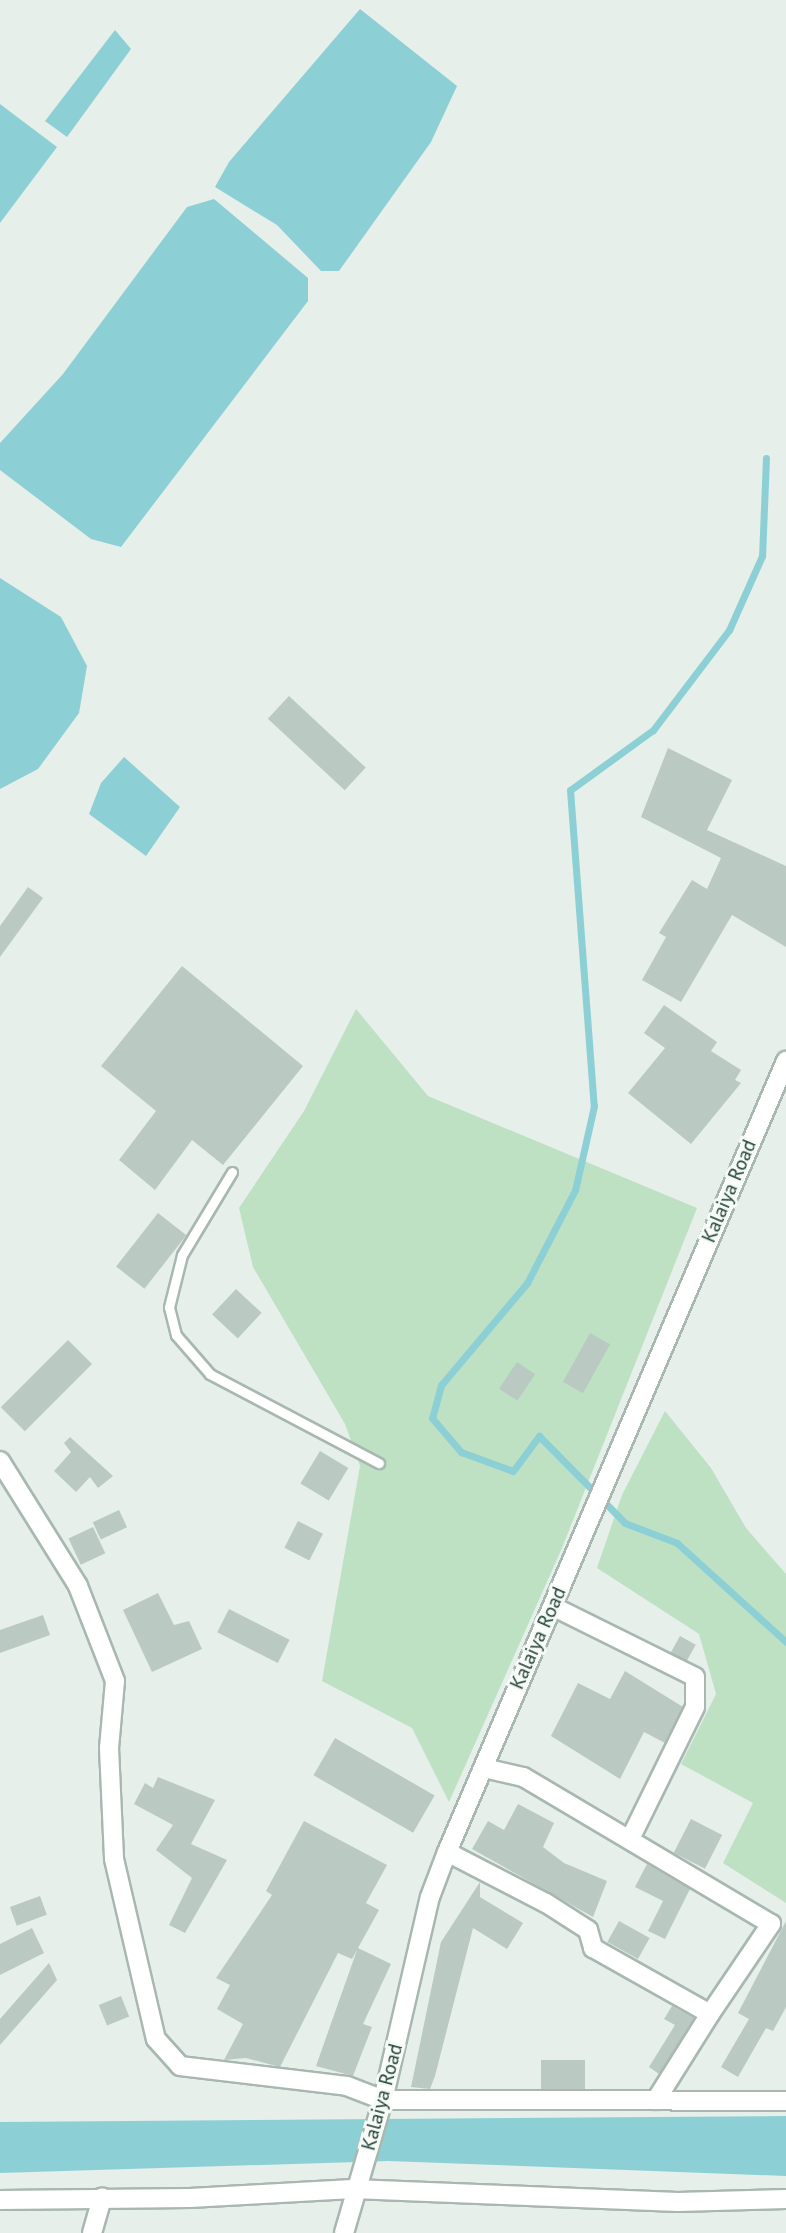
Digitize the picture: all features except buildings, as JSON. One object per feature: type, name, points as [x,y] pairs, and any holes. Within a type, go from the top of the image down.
[{"type":"street","name":"Kalaiya Road","points":[[344,2233],[353,2189],[364,2167],[383,2100],[430,1897],[447,1852],[554,1607],[574,1554],[625,1444],[786,1061]]},
{"type":"street","points":[[0,1461],[78,1586],[116,1681],[110,1748],[114,1859],[156,2039],[180,2066],[347,2085],[383,2100],[786,2101]]},
{"type":"street","points":[[554,1607],[694,1677],[695,1707],[630,1839]]},
{"type":"street","points":[[484,1768],[524,1777],[771,1924],[710,2014],[656,2100]]},
{"type":"street","points":[[447,1852],[546,1903],[588,1930],[593,1948],[710,2014]]},
{"type":"street","points":[[0,2200],[353,2189],[678,2202],[786,2199]]},
{"type":"street","points":[[92,2233],[102,2198]]},
{"type":"lane","points":[[232,1172],[182,1255],[169,1307],[176,1335],[210,1374],[379,1463]]},
{"type":"green space","points":[[356,1009],[428,1096],[697,1208],[562,1548],[449,1802],[412,1728],[322,1681],[360,1466],[345,1424],[253,1267],[239,1208],[304,1111]]},
{"type":"green space","points":[[665,1411],[711,1468],[746,1528],[786,1574],[786,1903],[723,1863],[753,1803],[681,1764],[716,1694],[699,1634],[597,1568],[622,1495]]},
{"type":"water","points":[[360,9],[457,86],[431,142],[339,271],[321,271],[277,225],[215,187],[229,162]]},
{"type":"water","points":[[115,30],[131,49],[67,137],[45,121]]},
{"type":"water","points":[[0,104],[57,147],[0,223]]},
{"type":"water","points":[[214,199],[308,278],[308,301],[121,547],[91,539],[0,470],[0,443],[63,374],[187,207]]},
{"type":"water","points":[[0,578],[61,617],[87,666],[79,713],[38,769],[0,789]]},
{"type":"water","points":[[124,757],[180,807],[146,856],[89,814],[101,783]]},
{"type":"water","points":[[786,2116],[786,2176],[388,2161],[0,2173],[0,2122]]},
{"type":"waterway","points":[[766,458],[762,556],[729,630],[653,730],[570,790],[594,1106],[575,1190],[527,1283],[441,1385],[432,1418],[461,1452],[513,1471],[539,1436],[625,1523],[677,1543],[786,1642]]}]
